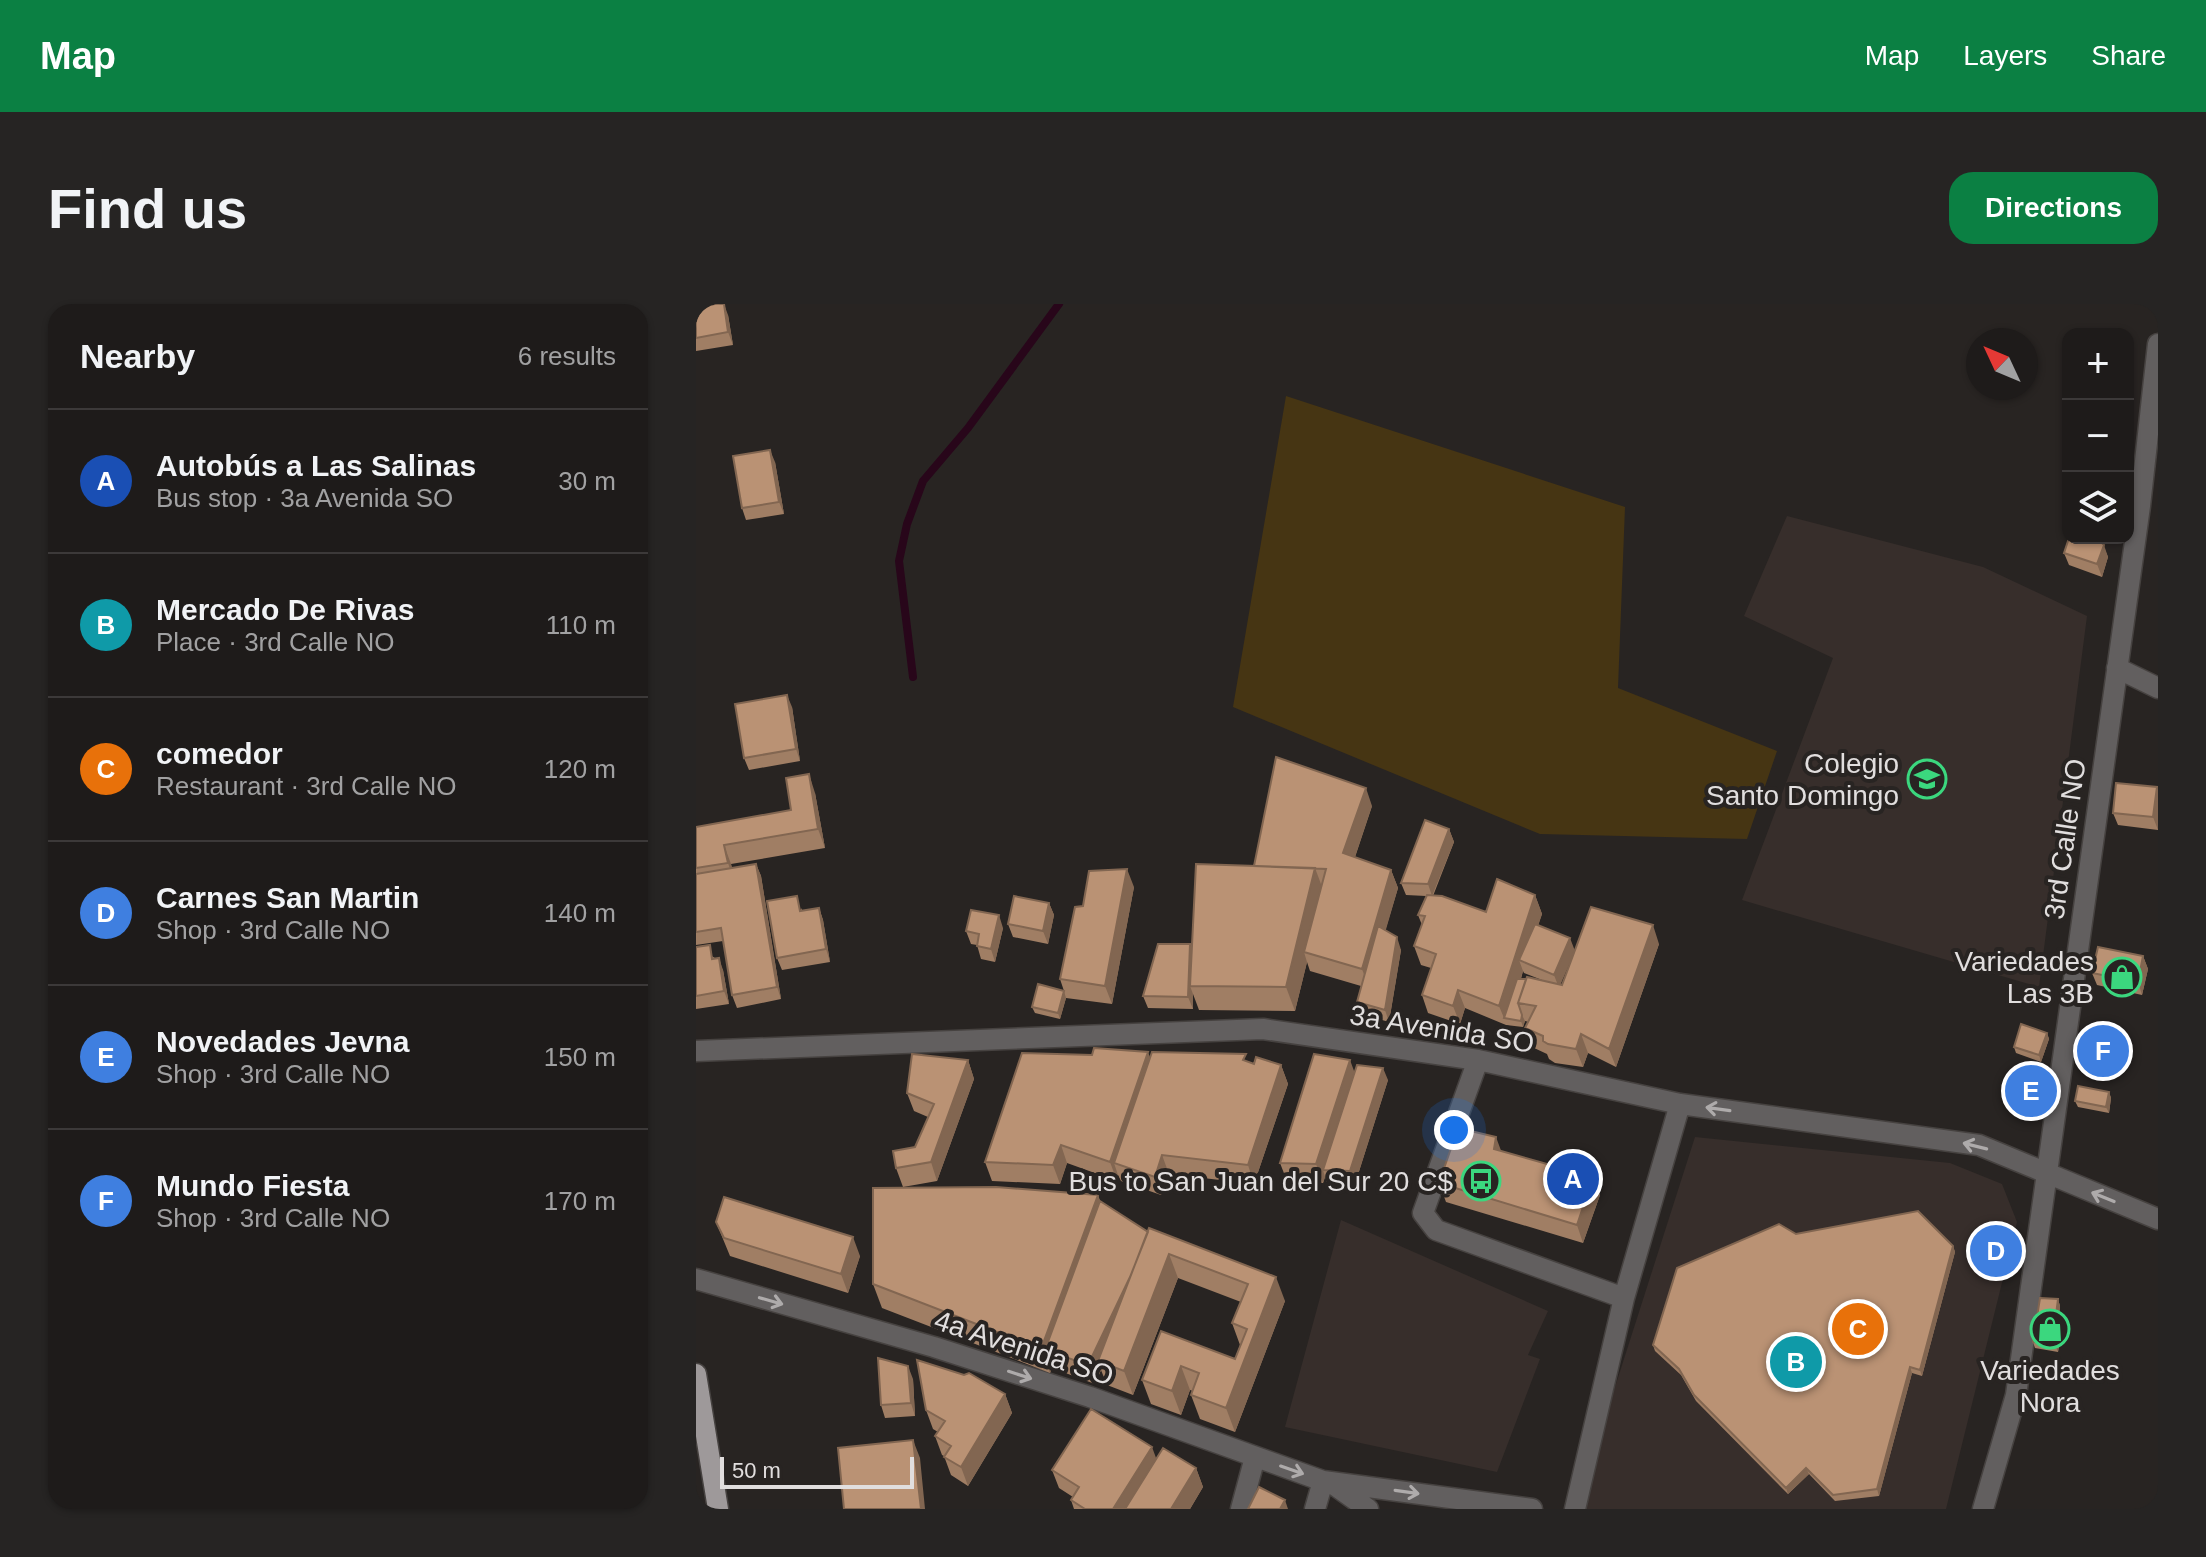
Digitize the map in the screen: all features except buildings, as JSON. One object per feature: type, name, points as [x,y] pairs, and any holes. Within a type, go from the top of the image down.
[{"type":"main road","points":[[696,1374],[718,1509]]},
{"type":"street","name":"3rd Calle NO","points":[[1983,1509],[2016,1395],[2117,668],[2149,510],[2158,344]]},
{"type":"street","points":[[2117,668],[2158,688]]},
{"type":"street","name":"3a Avenida SO","points":[[696,1051],[1263,1029],[1478,1060],[1680,1104],[1979,1145],[2158,1219]]},
{"type":"street","points":[[1478,1060],[1423,1213],[1428,1223],[1436,1230],[1624,1298]]},
{"type":"street","points":[[1575,1509],[1624,1298],[1680,1104]]},
{"type":"street","name":"4a Avenida SO","points":[[696,1279],[1090,1397],[1326,1481]]},
{"type":"street","points":[[1241,1509],[1255,1457]]},
{"type":"street","points":[[1315,1509],[1326,1481]]},
{"type":"street","points":[[1326,1481],[1368,1509]]},
{"type":"street","points":[[1326,1481],[1532,1509]]},
{"type":"shaded area","points":[[1286,396],[1625,507],[1618,688],[1777,751],[1747,839],[1540,834],[1233,707]]},
{"type":"shaded area","name":"Colegio Santo Domingo","points":[[1787,516],[1983,567],[2087,616],[2039,987],[1742,900],[1833,658],[1744,616]]},
{"type":"shaded area","points":[[1695,1137],[1950,1163],[2002,1184],[2017,1222],[1946,1509],[1576,1509]]},
{"type":"shaded area","points":[[1341,1220],[1548,1311],[1528,1355],[1540,1359],[1497,1472],[1285,1427]]},
{"type":"waterway","points":[[913,677],[899,561],[907,524],[923,481],[968,428],[1059,304]]},
{"type":"place","name":"Colegio Santo Domingo","points":[[1927,779]]},
{"type":"place","name":"Variedades Las 3B","points":[[2122,977]]},
{"type":"place","name":"Mundo Fiesta","points":[[2103,1051]]},
{"type":"place","name":"Novedades Jevna","points":[[2031,1091]]},
{"type":"place","name":"Autobús a Las Salinas","points":[[1573,1179]]},
{"type":"place","name":"Bus to San Juan del Sur 20 C$","points":[[1481,1181]]},
{"type":"place","name":"Carnes San Martin","points":[[1996,1251]]},
{"type":"place","name":"comedor","points":[[1858,1329]]},
{"type":"place","name":"Variedades Nora","points":[[2050,1329]]},
{"type":"place","name":"Mercado De Rivas","points":[[1796,1362]]}]
